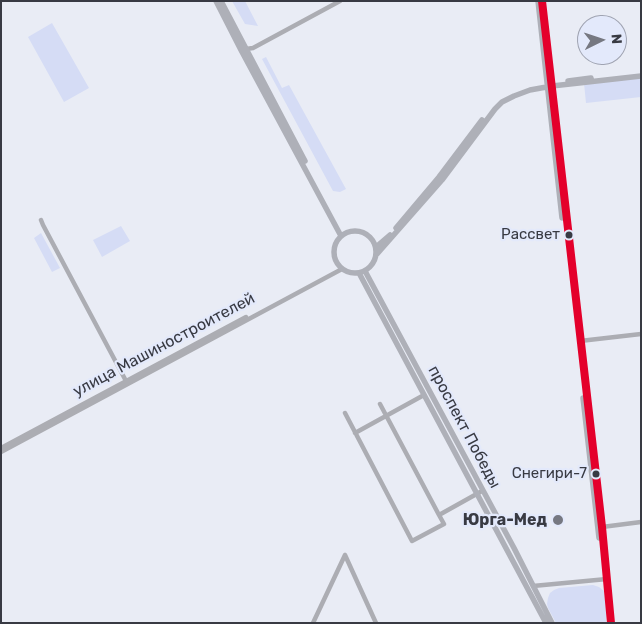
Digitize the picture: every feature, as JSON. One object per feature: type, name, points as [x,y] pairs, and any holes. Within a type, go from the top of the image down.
[{"type":"main road","points":[[216,1],[342,235]]},
{"type":"main road","points":[[221,1],[342,235]]},
{"type":"main road","points":[[538,1],[560,160],[602,527],[605,579]]},
{"type":"main road","points":[[542,1],[549,84],[611,623]]},
{"type":"main road","points":[[376,247],[392,234],[439,177],[492,106],[501,99],[515,91],[530,86],[641,74]]},
{"type":"main road","points":[[377,254],[442,180],[502,102],[549,84]]},
{"type":"main road","points":[[356,230],[369,235],[374,240],[376,247],[375,261],[371,267],[362,272],[346,272],[341,268],[334,256],[336,244],[342,235],[350,231],[356,230]]},
{"type":"main road","points":[[362,272],[424,395],[480,493]]},
{"type":"main road","name":"проспект Победы","points":[[362,272],[531,588],[552,623]]},
{"type":"main road","points":[[531,588],[546,623]]},
{"type":"street","points":[[246,49],[253,48],[340,1]]},
{"type":"street","points":[[41,220],[126,381]]},
{"type":"street","points":[[1,452],[341,268]]},
{"type":"street","name":"улица Машиностроителей","points":[[1,448],[341,268]]},
{"type":"street","points":[[580,338],[641,334]]},
{"type":"street","points":[[355,433],[424,395]]},
{"type":"street","points":[[345,413],[412,541],[444,524],[380,404]]},
{"type":"street","points":[[439,515],[480,493]]},
{"type":"street","points":[[602,527],[641,522]]},
{"type":"street","points":[[313,623],[345,555],[376,623]]},
{"type":"street","points":[[531,588],[605,579]]},
{"type":"shaded area","points":[[232,1],[245,1],[258,26],[245,24]]},
{"type":"shaded area","points":[[52,23],[89,88],[64,102],[28,37]]},
{"type":"shaded area","points":[[266,57],[282,88],[289,85],[346,189],[340,192],[333,191],[262,59]]},
{"type":"shaded area","points":[[641,76],[641,97],[586,103],[584,83]]},
{"type":"shaded area","points":[[121,226],[130,241],[102,257],[93,240]]},
{"type":"shaded area","points":[[41,233],[60,268],[52,272],[34,238]]},
{"type":"shaded area","points":[[593,585],[604,591],[606,623],[556,623],[547,604],[550,593],[559,588]]},
{"type":"transit line","points":[[542,1],[602,527],[611,623]]},
{"type":"place","name":"Рассвет","points":[[569,235]]},
{"type":"place","name":"Снегири-7","points":[[596,474]]},
{"type":"place","name":"Юрга-Мед","points":[[558,520]]}]
